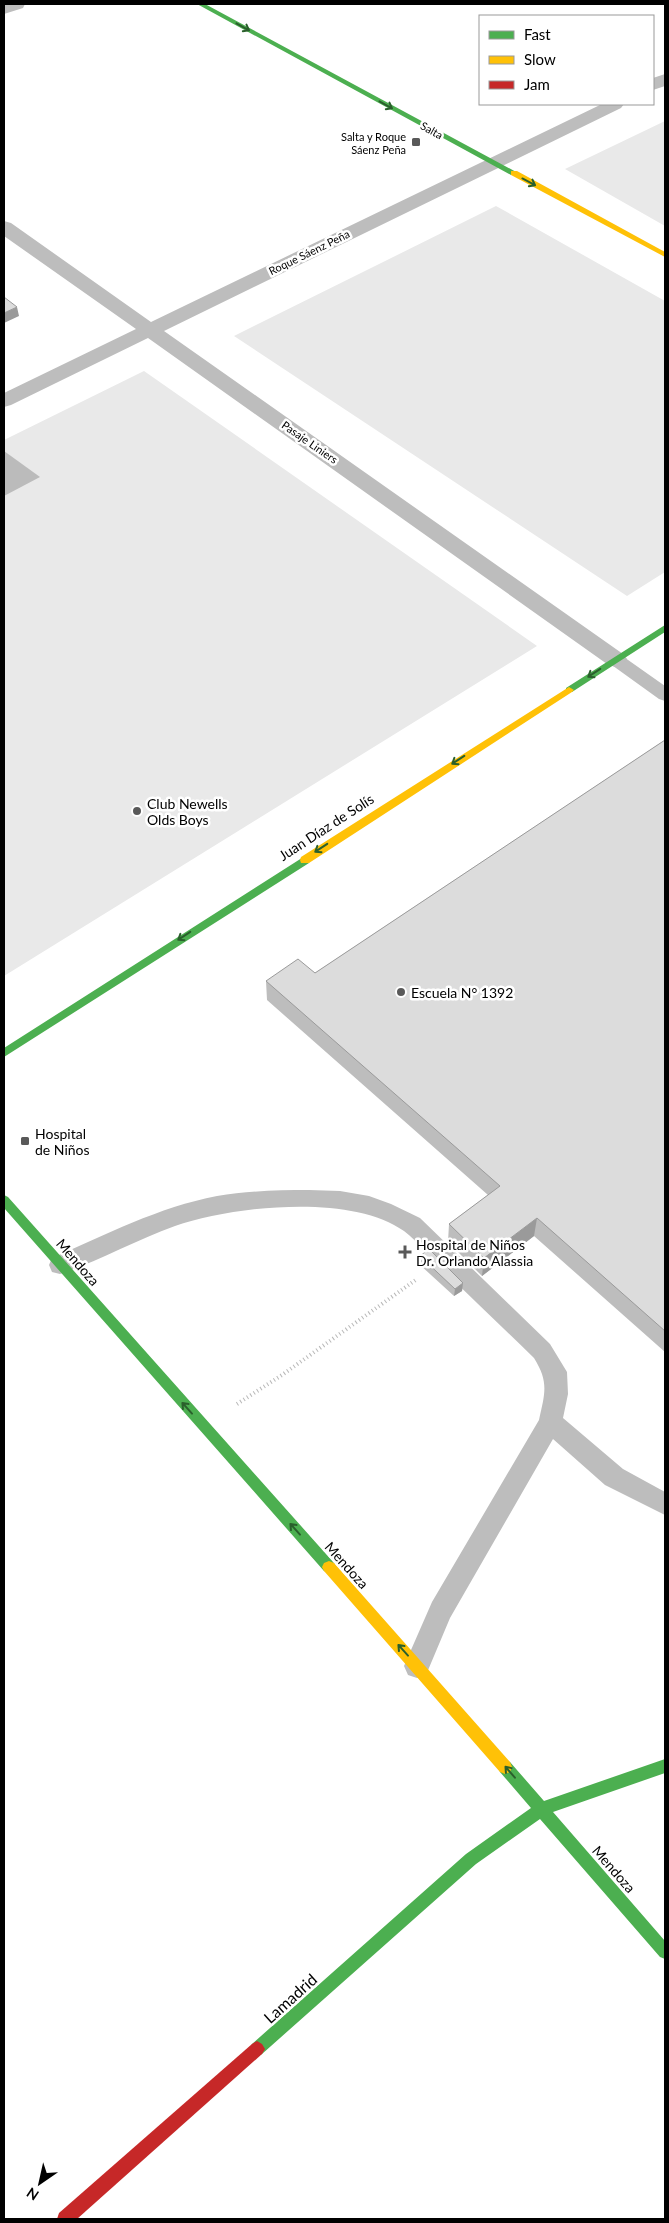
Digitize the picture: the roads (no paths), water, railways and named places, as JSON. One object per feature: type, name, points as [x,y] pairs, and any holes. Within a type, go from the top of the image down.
[{"type":"street","points":[[4,9],[16,4]]},
{"type":"street","name":"Salta","points":[[200,4],[665,255]]},
{"type":"street","name":"Roque Sáenz Peña","points":[[4,401],[613,105]]},
{"type":"street","name":"Pasaje Liniers","points":[[4,227],[615,659]]},
{"type":"street","name":"Juan Díaz de Solís","points":[[4,1053],[665,628]]},
{"type":"street","name":"Mendoza","points":[[4,1200],[417,1666],[665,1952]]},
{"type":"street","name":"Lamadrid","points":[[65,2219],[471,1859],[542,1809],[665,1766]]},
{"type":"lane","points":[[615,659],[665,695]]},
{"type":"lane","points":[[60,1265],[157,1224],[192,1212],[238,1202],[340,1198],[393,1213],[412,1225],[542,1351],[555,1372],[556,1394],[550,1422],[441,1610],[417,1666]]},
{"type":"lane","points":[[550,1422],[614,1476],[665,1504]]},
{"type":"place","name":"Salta y Roque Sáenz Peña","points":[[416,142]]},
{"type":"place","name":"Club Newells Olds Boys","points":[[137,811]]},
{"type":"place","name":"Escuela N° 1392","points":[[401,992]]},
{"type":"place","name":"Hospital de Niños","points":[[25,1141]]},
{"type":"place","name":"Hospital de Niños Dr. Orlando Alassia","points":[[405,1252]]}]
